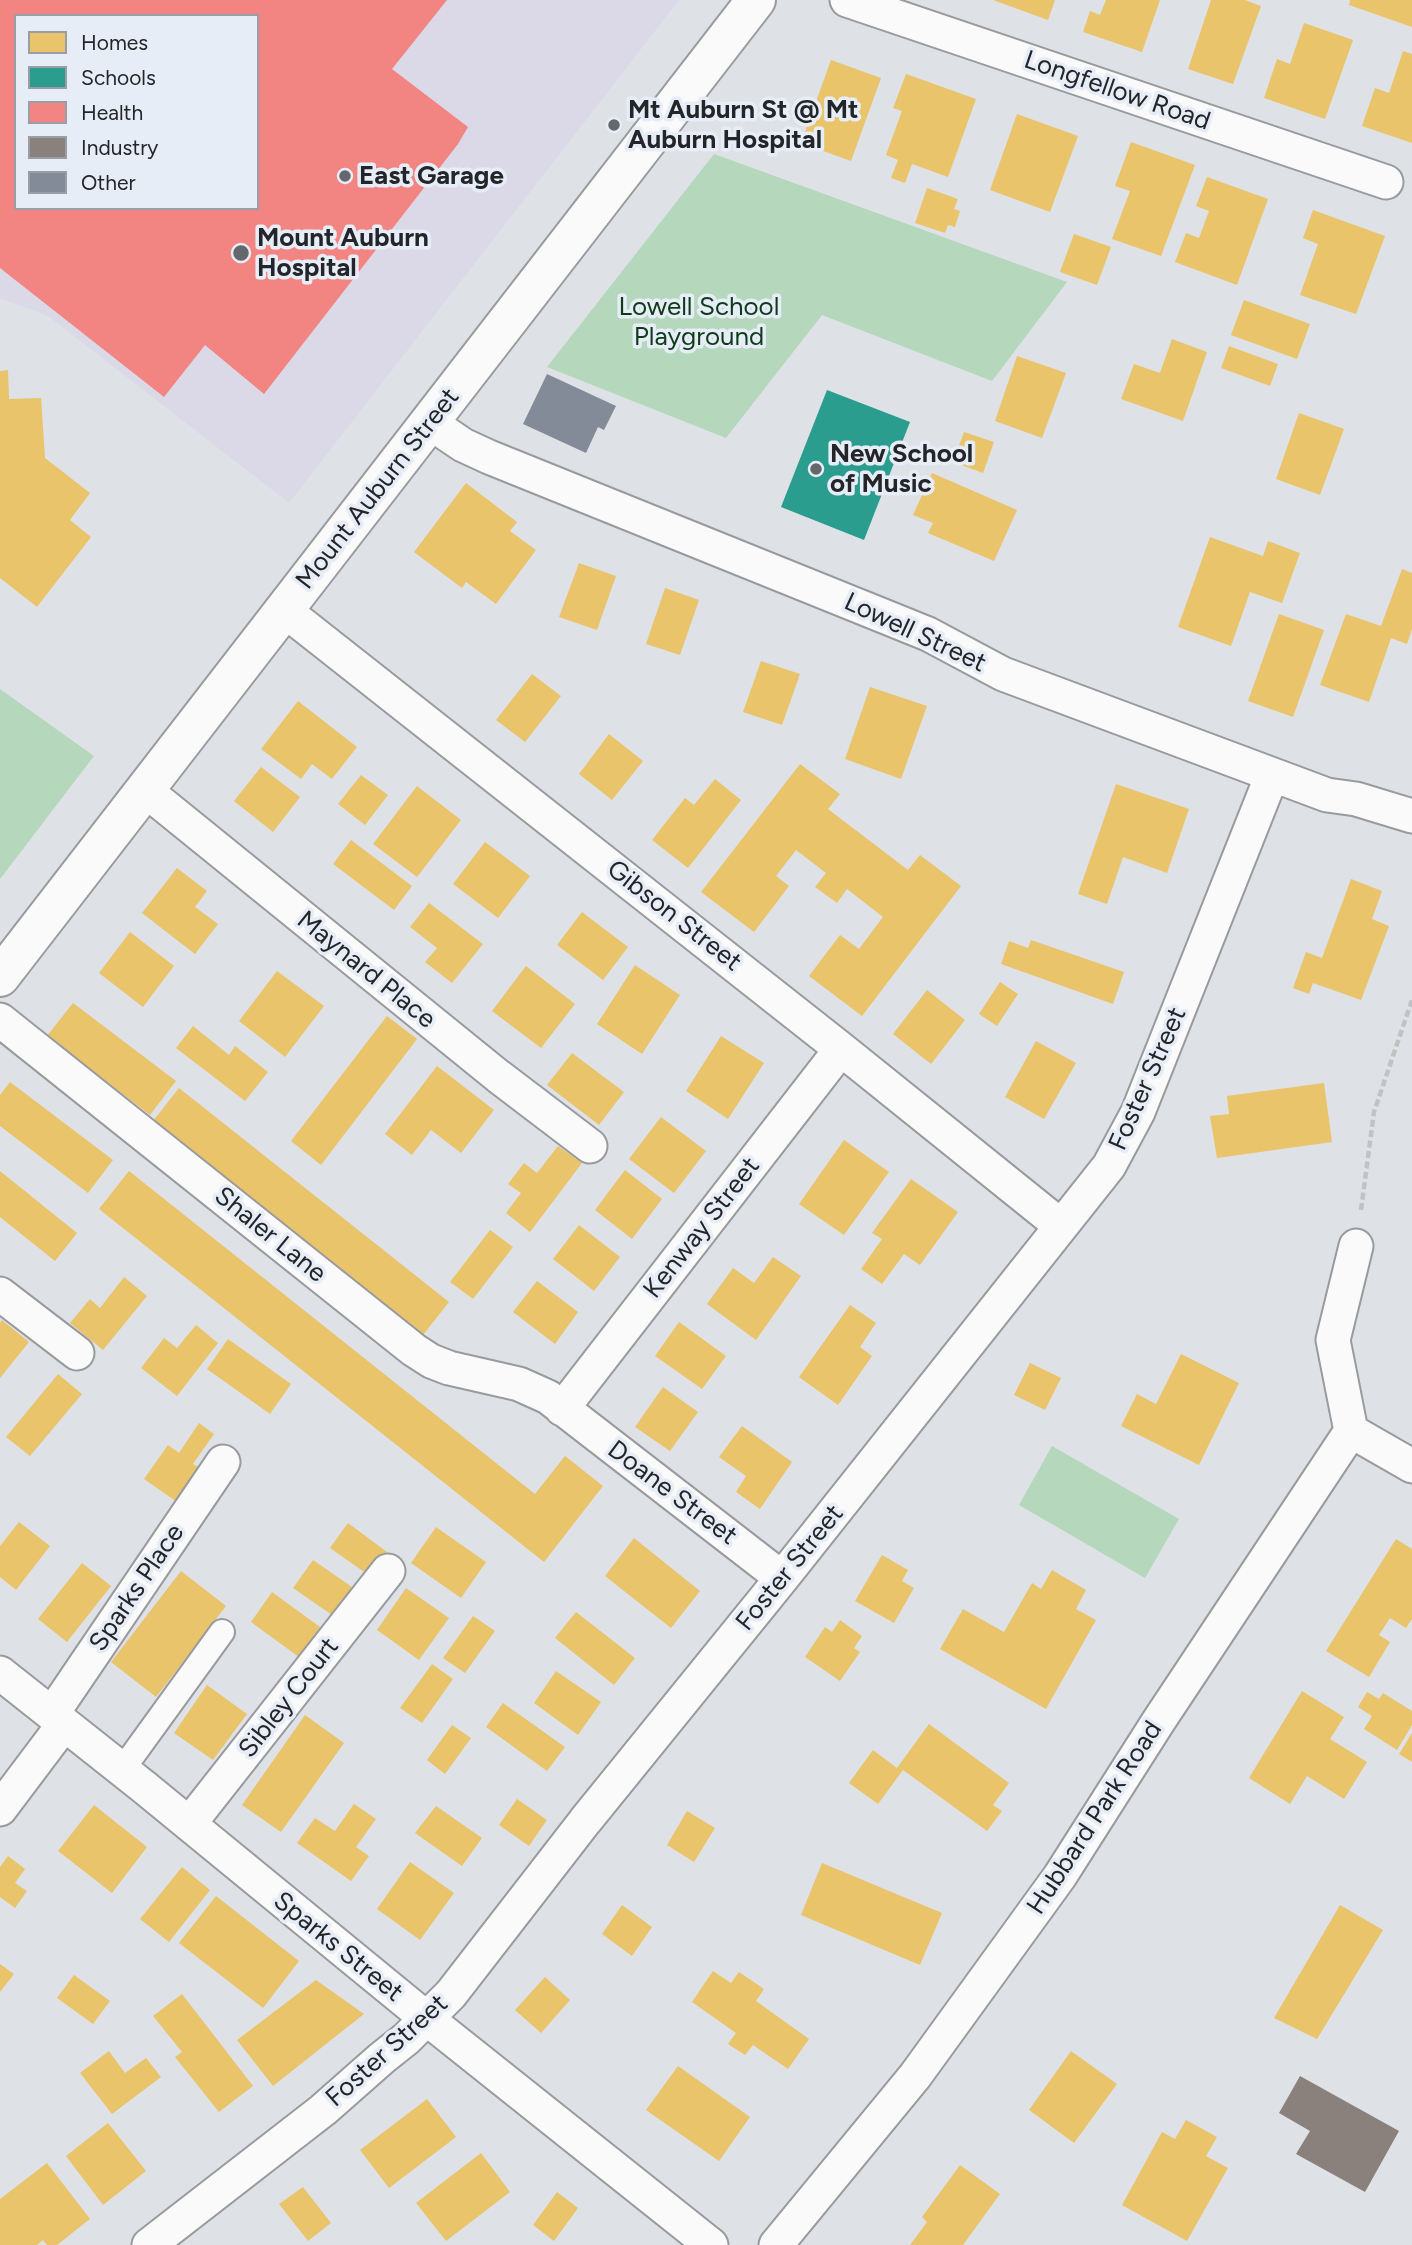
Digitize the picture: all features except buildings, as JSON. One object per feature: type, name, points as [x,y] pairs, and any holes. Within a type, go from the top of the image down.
[{"type":"main road","name":"Mount Auburn Street","points":[[0,977],[755,0]]},
{"type":"street","name":"Longfellow Road","points":[[848,0],[1386,182]]},
{"type":"street","name":"Lowell Street","points":[[429,422],[463,445],[489,457],[928,634],[1003,674],[1327,795],[1356,799],[1412,816]]},
{"type":"street","name":"Gibson Street","points":[[284,610],[1061,1226]]},
{"type":"street","name":"Foster Street","points":[[149,2245],[323,2110],[407,2039],[451,1994],[585,1821],[1109,1166],[1129,1132],[1272,775]]},
{"type":"street","name":"Maynard Place","points":[[145,790],[498,1076],[590,1146]]},
{"type":"street","name":"Shaler Lane","points":[[0,1020],[414,1350],[449,1368],[535,1390],[562,1409]]},
{"type":"street","name":"Kenway Street","points":[[562,1409],[841,1049]]},
{"type":"street","points":[[1356,1246],[1333,1340],[1351,1431],[1412,1466]]},
{"type":"street","points":[[0,1294],[77,1353]]},
{"type":"street","name":"Doane Street","points":[[562,1409],[782,1578]]},
{"type":"street","name":"Hubbard Park Road","points":[[776,2245],[915,2076],[1060,1876],[1158,1722],[1351,1431]]},
{"type":"street","name":"Sparks Place","points":[[0,1809],[223,1462]]},
{"type":"street","name":"Sibley Court","points":[[189,1824],[388,1571]]},
{"type":"street","points":[[122,1770],[222,1632]]},
{"type":"street","name":"Sparks Street","points":[[0,1673],[711,2245]]},
{"type":"path","points":[[1356,1246],[1374,1112],[1412,1000]]},
{"type":"shaded area","name":"Mount Auburn Hospital","points":[[0,0],[679,0],[289,503],[48,316],[0,298]]},
{"type":"green space","name":"Lowell School Playground","points":[[714,154],[1067,282],[992,381],[822,315],[726,438],[547,367]]},
{"type":"green space","points":[[0,689],[94,756],[0,879]]},
{"type":"green space","points":[[1052,1446],[1179,1519],[1145,1578],[1019,1505]]},
{"type":"place","name":"Mt Auburn St @ Mt Auburn Hospital","points":[[614,125]]},
{"type":"place","name":"East Garage","points":[[345,176]]},
{"type":"place","name":"Mount Auburn Hospital","points":[[241,253]]},
{"type":"place","name":"New School of Music","points":[[816,469]]}]
